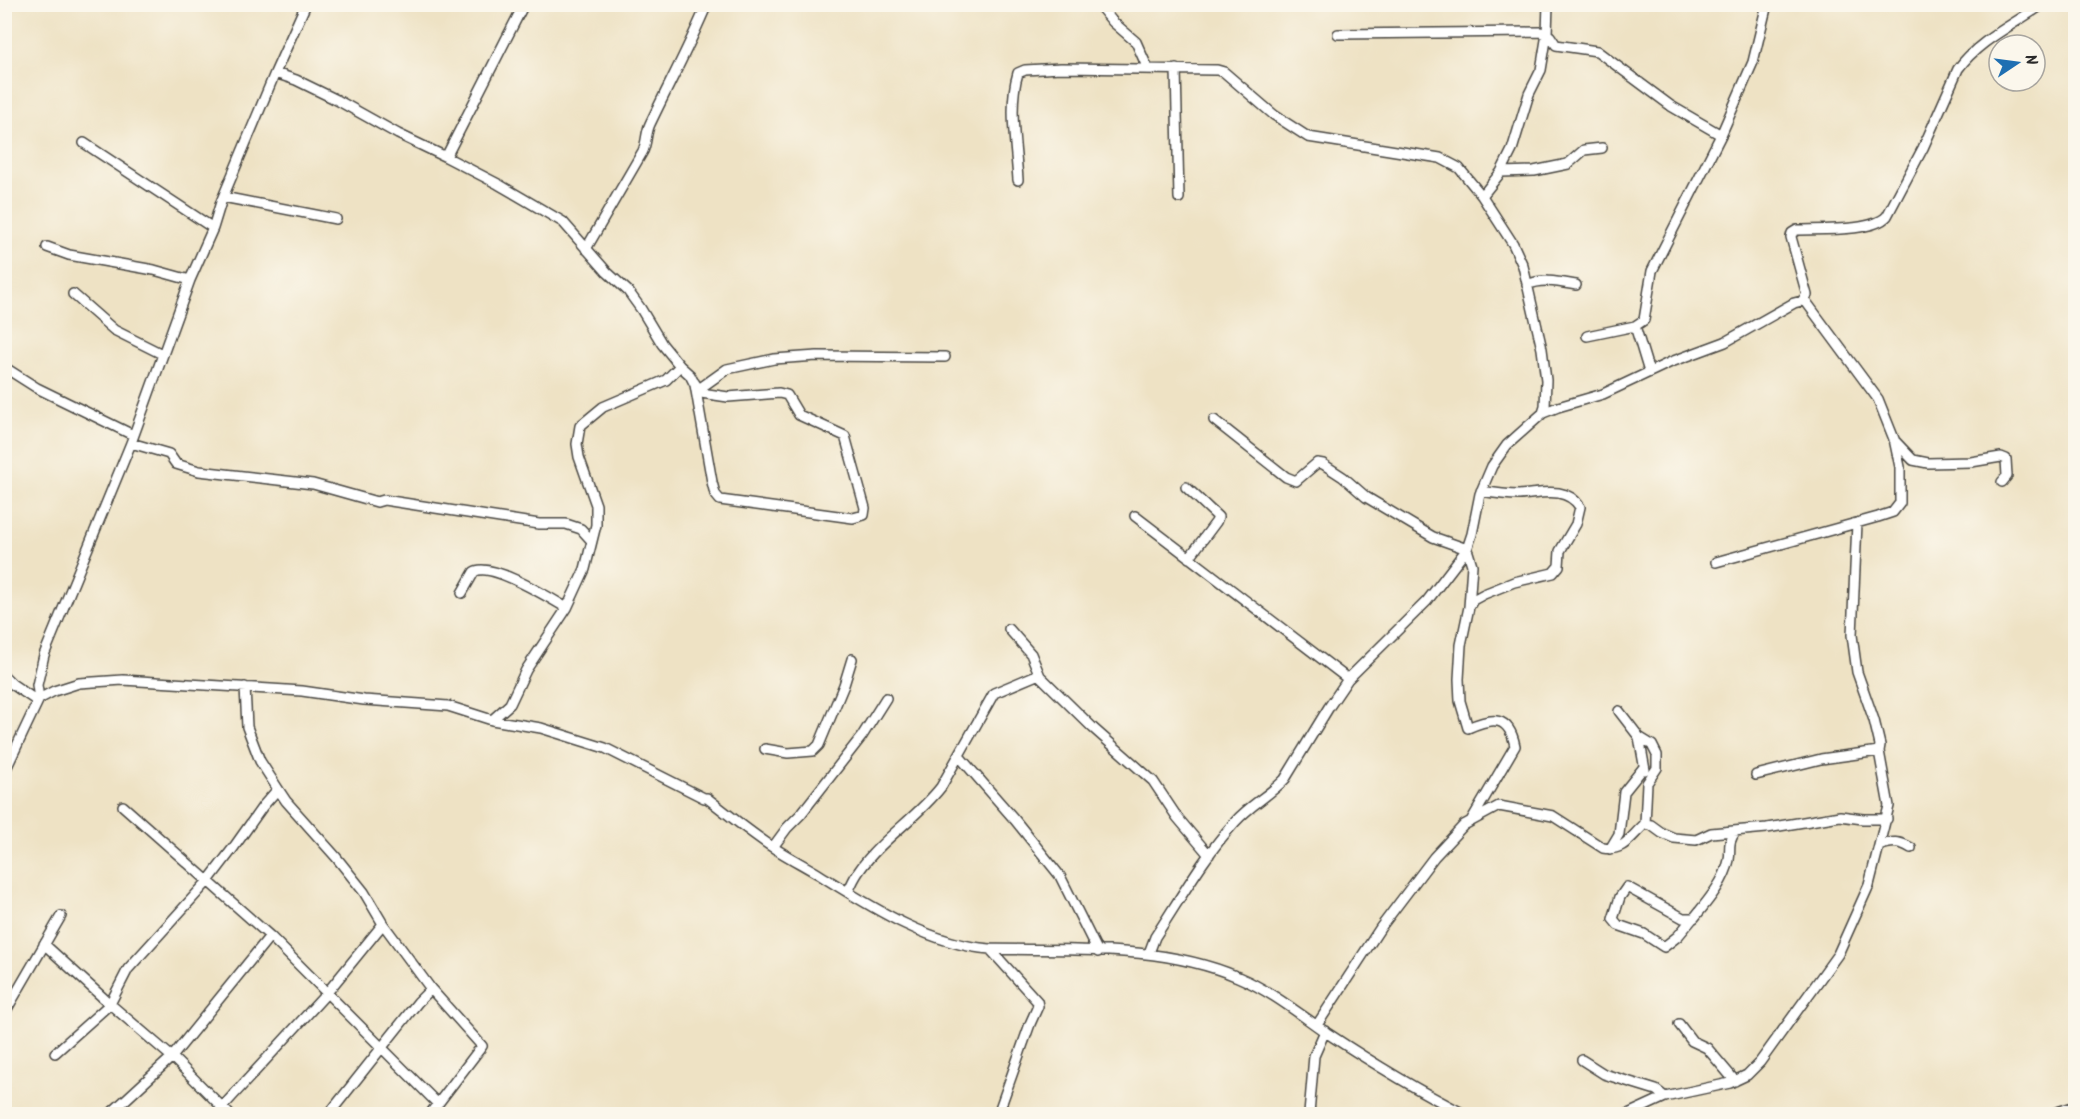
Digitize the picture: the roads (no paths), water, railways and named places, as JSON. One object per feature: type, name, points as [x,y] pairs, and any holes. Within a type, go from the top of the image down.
[{"type":"street","points":[[4,773],[38,700],[37,685],[44,655],[132,439],[190,280],[306,4]]},
{"type":"street","points":[[446,156],[524,4]]},
{"type":"street","points":[[586,249],[643,151],[647,142],[648,125],[681,65],[707,4]]},
{"type":"street","points":[[1098,4],[1113,22],[1136,42],[1148,69]]},
{"type":"street","points":[[1482,196],[1502,172],[1512,150],[1529,94],[1540,70],[1547,34],[1548,4]]},
{"type":"street","points":[[1587,336],[1635,326],[1644,320],[1652,271],[1721,135],[1753,62],[1767,4]]},
{"type":"street","points":[[1149,953],[1155,938],[1209,855],[1236,820],[1285,779],[1348,679],[1426,601],[1467,549],[1473,534],[1481,491],[1492,466],[1507,445],[1544,413],[1604,393],[1649,372],[1725,342],[1794,303],[1802,301],[1807,295],[1791,237],[1792,232],[1874,225],[1882,222],[1923,148],[1962,64],[1991,38],[2040,6]]},
{"type":"street","points":[[1338,34],[1541,32],[1547,34],[1556,45],[1597,51],[1671,106],[1721,135]]},
{"type":"street","points":[[1018,180],[1013,97],[1018,73],[1061,68],[1202,68],[1224,72],[1274,115],[1308,137],[1440,158],[1459,168],[1482,196],[1514,244],[1523,266],[1542,349],[1546,399],[1544,413]]},
{"type":"street","points":[[1176,69],[1179,198]]},
{"type":"street","points":[[275,74],[296,80],[398,134],[446,156],[563,222],[607,272],[628,291],[662,344],[690,375],[701,393],[728,397],[779,393],[787,395],[799,415],[845,436],[865,508],[864,515],[853,518],[720,500],[712,482],[696,386]]},
{"type":"street","points":[[84,142],[213,228]]},
{"type":"street","points":[[1502,172],[1534,171],[1568,164],[1584,150],[1602,148]]},
{"type":"street","points":[[224,197],[336,219]]},
{"type":"street","points":[[47,247],[69,255],[154,270],[190,280]]},
{"type":"street","points":[[1527,285],[1537,281],[1576,285]]},
{"type":"street","points":[[73,294],[114,330],[162,354]]},
{"type":"street","points":[[1716,562],[1893,512],[1900,502],[1900,467],[1894,439],[1882,407],[1868,383],[1813,309],[1802,301]]},
{"type":"street","points":[[1635,326],[1649,372]]},
{"type":"street","points":[[696,386],[727,369],[774,359],[817,356],[945,357]]},
{"type":"street","points":[[492,720],[510,704],[526,670],[567,608],[585,569],[596,525],[596,505],[579,458],[577,444],[580,426],[603,407],[666,380],[680,366]]},
{"type":"street","points":[[4,367],[37,388],[132,439],[169,454],[176,464],[199,471],[313,484],[377,502],[384,500],[539,524],[566,524],[581,529],[591,540]]},
{"type":"street","points":[[1546,399],[1558,407]]},
{"type":"street","points":[[1214,420],[1286,477],[1296,481],[1317,463],[1323,464],[1343,477],[1366,497],[1432,537],[1467,549]]},
{"type":"street","points":[[1894,439],[1913,460],[1928,463],[1971,462],[2001,457],[2006,459],[2007,477],[2001,482]]},
{"type":"street","points":[[1186,487],[1218,517],[1189,558]]},
{"type":"street","points":[[1468,607],[1473,600],[1484,594],[1514,582],[1553,573],[1559,566],[1560,551],[1576,524],[1580,507],[1568,495],[1557,493],[1508,495],[1481,491]]},
{"type":"street","points":[[1135,516],[1348,679]]},
{"type":"street","points":[[1628,1114],[1665,1097],[1708,1089],[1747,1075],[1760,1062],[1838,954],[1869,885],[1889,806],[1879,751],[1880,745],[1857,672],[1852,635],[1857,523]]},
{"type":"street","points":[[1467,549],[1472,566],[1460,662],[1460,701],[1463,716],[1468,728],[1484,721],[1501,722],[1509,726],[1515,746],[1471,822]]},
{"type":"street","points":[[462,592],[474,572],[483,569],[530,586],[567,608]]},
{"type":"street","points":[[1009,629],[1026,647],[1039,674],[1093,728],[1153,781],[1177,817],[1209,855]]},
{"type":"street","points":[[765,749],[788,753],[813,751],[819,746],[852,659]]},
{"type":"street","points":[[848,892],[858,872],[875,852],[930,801],[941,787],[994,693],[1039,674]]},
{"type":"street","points":[[4,676],[12,684],[38,700]]},
{"type":"street","points":[[38,700],[65,686],[103,680],[245,687],[364,700],[448,706],[492,720],[541,728],[605,748],[707,798],[773,847],[892,917],[936,936],[971,947],[990,949],[1149,953],[1184,960],[1237,977],[1267,991],[1425,1094],[1464,1114]]},
{"type":"street","points":[[245,687],[247,727],[260,761],[278,789],[364,892],[383,924],[431,989],[482,1046],[430,1114]]},
{"type":"street","points":[[773,847],[862,736],[886,698]]},
{"type":"street","points":[[1619,711],[1639,737],[1652,745],[1657,755],[1657,768],[1647,783]]},
{"type":"street","points":[[1485,796],[1499,806],[1553,816],[1603,848],[1610,849],[1629,842],[1645,824],[1647,783],[1639,737]]},
{"type":"street","points":[[1756,775],[1821,759],[1879,751]]},
{"type":"street","points":[[958,756],[1015,820],[1059,876],[1098,952]]},
{"type":"street","points":[[1610,849],[1619,834],[1624,792],[1644,766]]},
{"type":"street","points":[[55,1053],[110,1004],[128,969],[208,881],[278,789]]},
{"type":"street","points":[[1309,1114],[1314,1056],[1321,1028],[1386,919],[1434,857],[1464,825],[1499,806]]},
{"type":"street","points":[[123,807],[270,936],[438,1104]]},
{"type":"street","points":[[1645,824],[1674,838],[1696,840],[1711,834],[1840,816],[1887,819]]},
{"type":"street","points":[[1693,918],[1683,918],[1627,887],[1620,897],[1612,919],[1618,925],[1644,934],[1664,947],[1678,936],[1703,907],[1723,877],[1729,860],[1729,841],[1735,832]]},
{"type":"street","points":[[1879,846],[1899,841],[1911,848]]},
{"type":"street","points":[[4,1014],[61,916]]},
{"type":"street","points":[[45,944],[171,1057],[222,1112],[326,994],[383,924]]},
{"type":"street","points":[[110,1114],[171,1057],[270,936]]},
{"type":"street","points":[[990,949],[1037,1001],[1038,1006],[998,1114]]},
{"type":"street","points":[[329,1114],[418,1002],[431,989]]},
{"type":"street","points":[[1679,1024],[1692,1041],[1707,1048],[1735,1081]]},
{"type":"street","points":[[1582,1060],[1605,1074],[1656,1090],[1665,1097]]},
{"type":"street","points":[[2051,1114],[2076,1106]]}]
